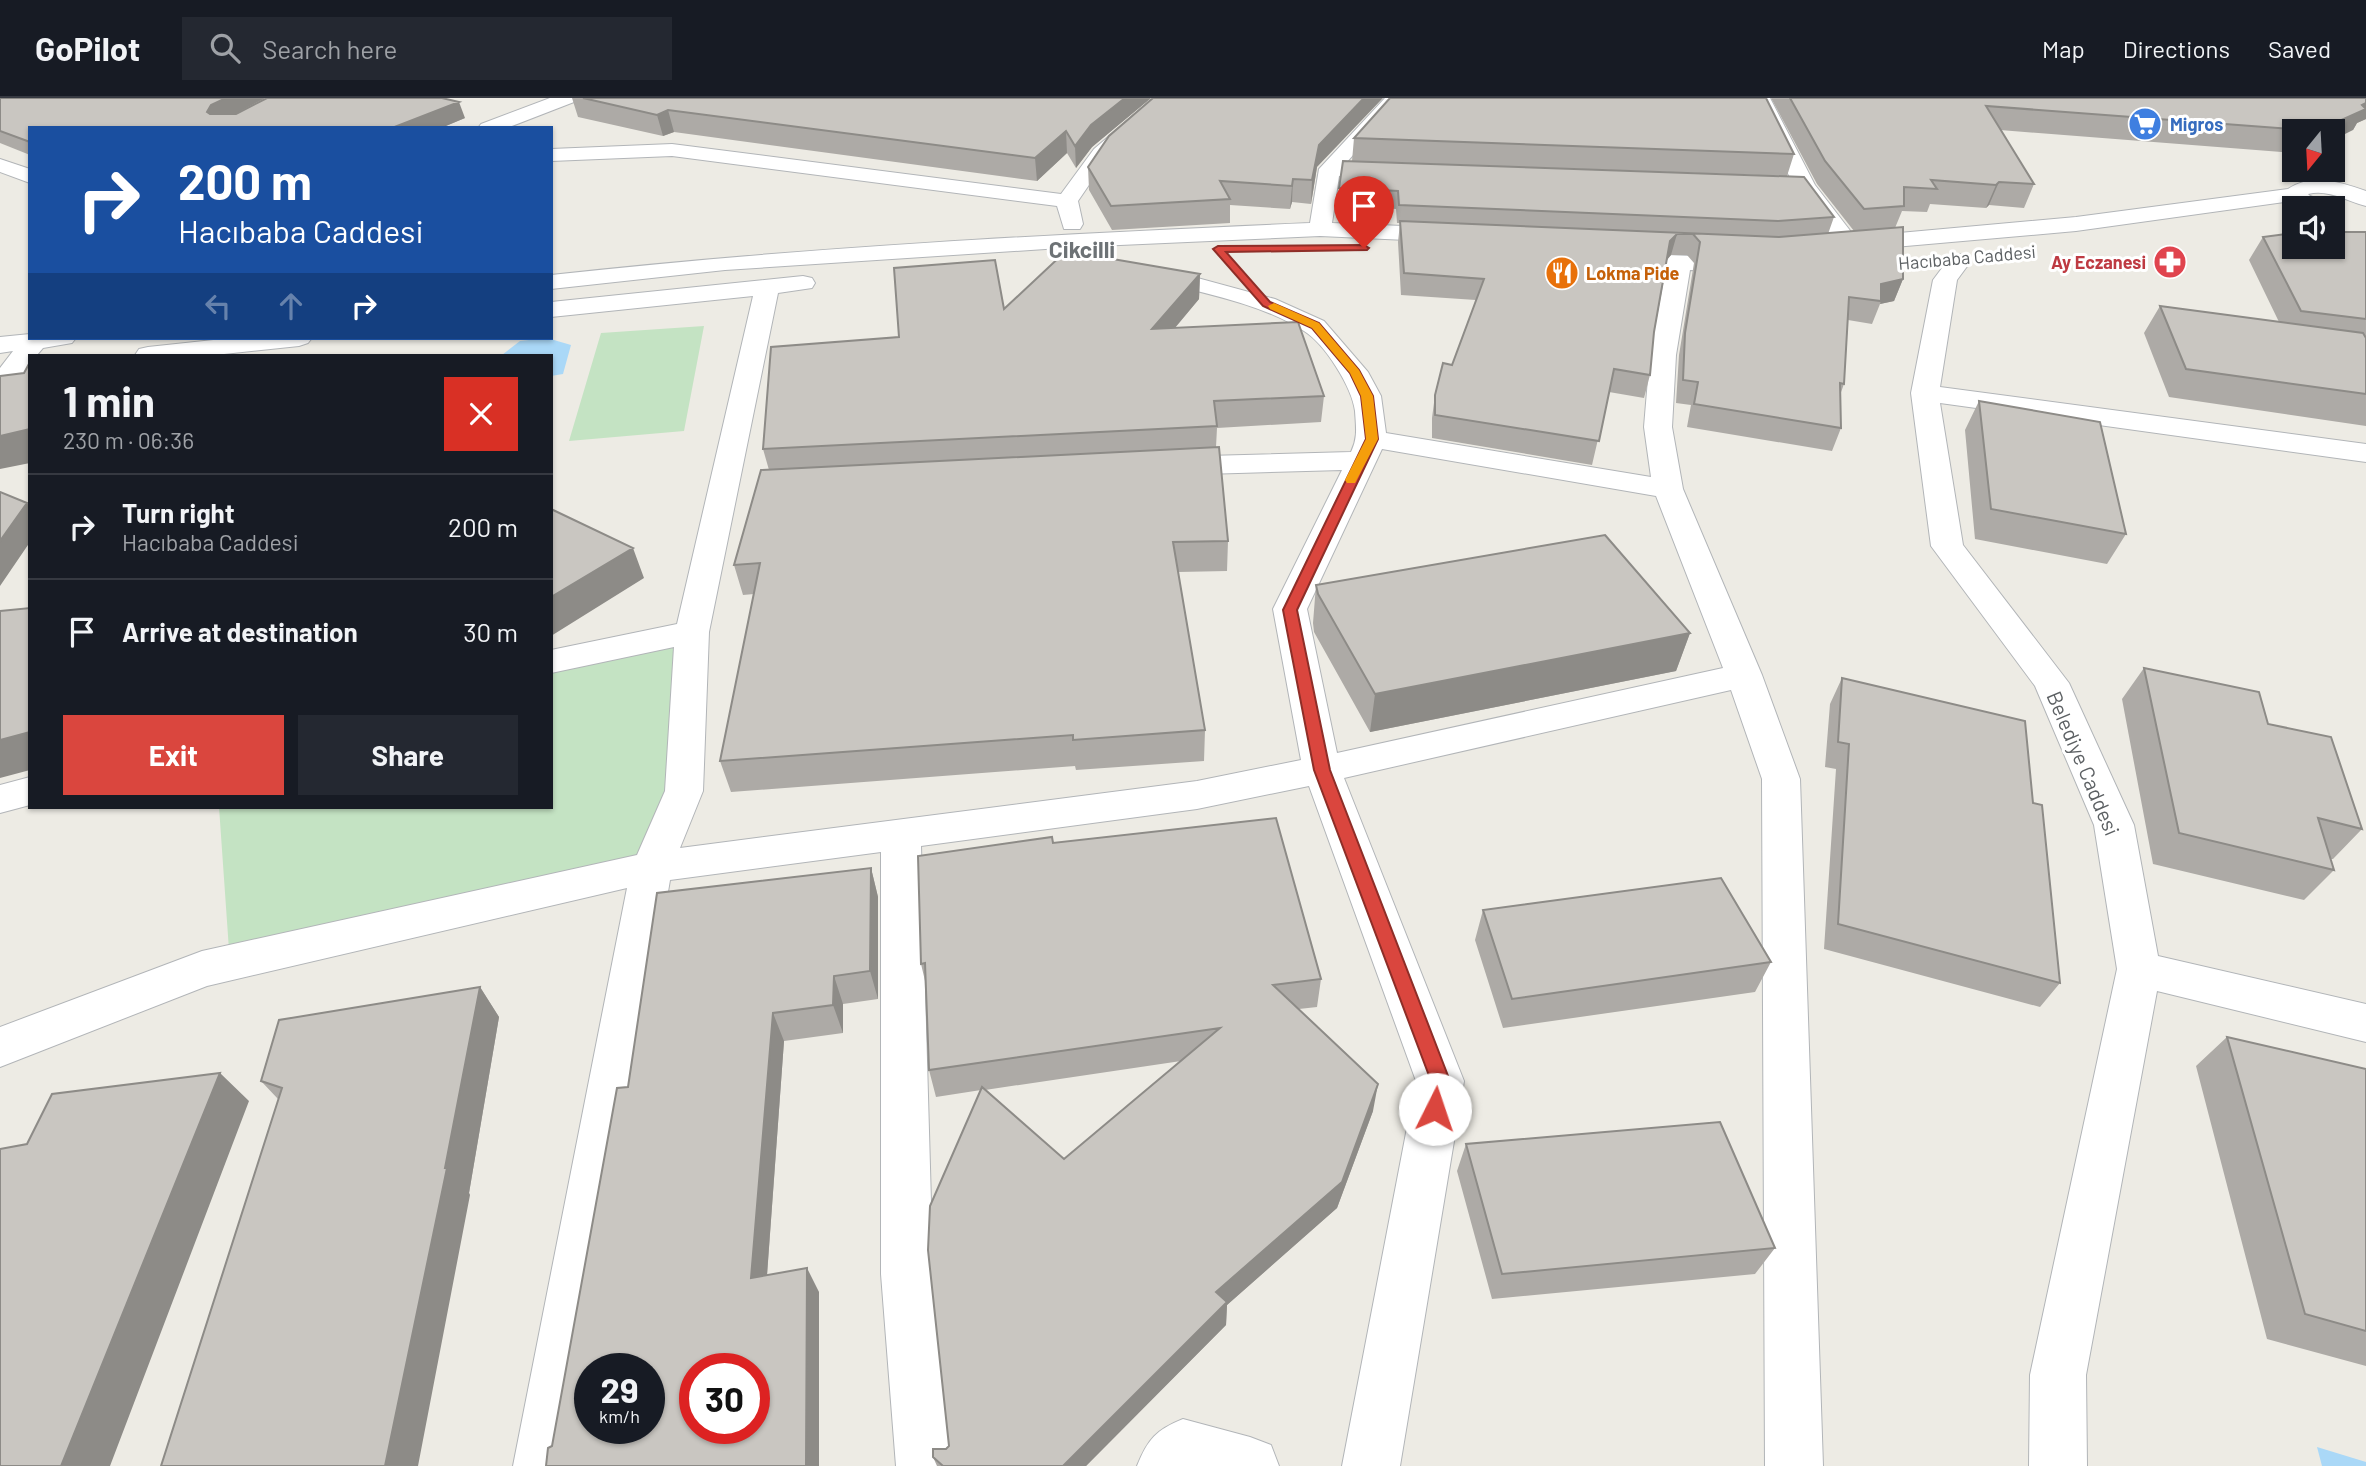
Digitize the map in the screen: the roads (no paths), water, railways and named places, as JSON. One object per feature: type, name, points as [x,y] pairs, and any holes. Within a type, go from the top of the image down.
[{"type":"street","points":[[493,126],[567,98]]},
{"type":"street","points":[[1165,98],[1101,153],[1067,201],[1075,240],[1113,262],[1254,290],[1315,326],[1355,372],[1367,396],[1366,450],[1290,610],[1322,770],[1440,1081],[1371,1466]]},
{"type":"street","points":[[1320,229],[1329,169],[1395,98]]},
{"type":"street","points":[[1737,103],[1763,101],[1805,186],[1848,255]]},
{"type":"street","points":[[553,155],[672,150],[1067,201]]},
{"type":"street","points":[[0,165],[28,176]]},
{"type":"street","points":[[1329,169],[1411,172]]},
{"type":"street","points":[[2337,196],[2358,172]]},
{"type":"street","points":[[1778,185],[1805,186]]},
{"type":"street","points":[[1824,246],[1848,255],[2076,224],[2282,211]]},
{"type":"street","points":[[553,282],[725,263],[1075,240],[1320,229],[1465,244],[1222,254],[1113,262],[1002,263],[850,278]]},
{"type":"street","name":"Hacıbaba Caddesi","points":[[2052,249],[2199,230]]},
{"type":"street","points":[[1602,251],[1763,257],[1679,263],[1602,251]]},
{"type":"street","name":"Hacıbaba Caddesi","points":[[1848,255],[1875,264]]},
{"type":"street","name":"Belediye Caddesi","points":[[1958,260],[1945,280],[1925,393],[1947,546],[2051,683],[2114,825],[2139,969],[2058,1375],[2058,1466]]},
{"type":"street","points":[[1679,263],[1663,355],[1658,427],[1668,489],[1744,675],[1781,779],[1794,1466]]},
{"type":"street","points":[[553,310],[822,281]]},
{"type":"street","points":[[542,1466],[652,867],[684,790],[692,632],[736,490],[767,286]]},
{"type":"street","points":[[0,345],[45,340]]},
{"type":"street","points":[[157,354],[281,340]]},
{"type":"street","points":[[10,377],[35,341]]},
{"type":"street","points":[[1925,393],[2366,453]]},
{"type":"street","points":[[1145,467],[1366,450],[1668,489]]},
{"type":"street","points":[[553,662],[692,632]]},
{"type":"street","points":[[0,1047],[202,969],[652,867],[1197,795],[1322,770],[1744,675]]},
{"type":"street","points":[[0,799],[28,792]]},
{"type":"street","points":[[901,834],[908,1274],[925,1466]]},
{"type":"street","points":[[2139,969],[2366,1023]]},
{"type":"street","points":[[1167,1466],[1183,1448],[1250,1466]]},
{"type":"water","points":[[553,340],[571,345],[563,374],[553,376],[553,354],[503,354],[520,341]]},
{"type":"water","points":[[2317,1447],[2366,1462],[2366,1466],[2322,1466]]},
{"type":"place","name":"Migros","points":[[2145,124]]},
{"type":"place","name":"Ay Eczanesi","points":[[2170,262]]},
{"type":"place","name":"Lokma Pide","points":[[1562,273]]},
{"type":"district","name":"Cikcilli","points":[[1082,249]]}]
